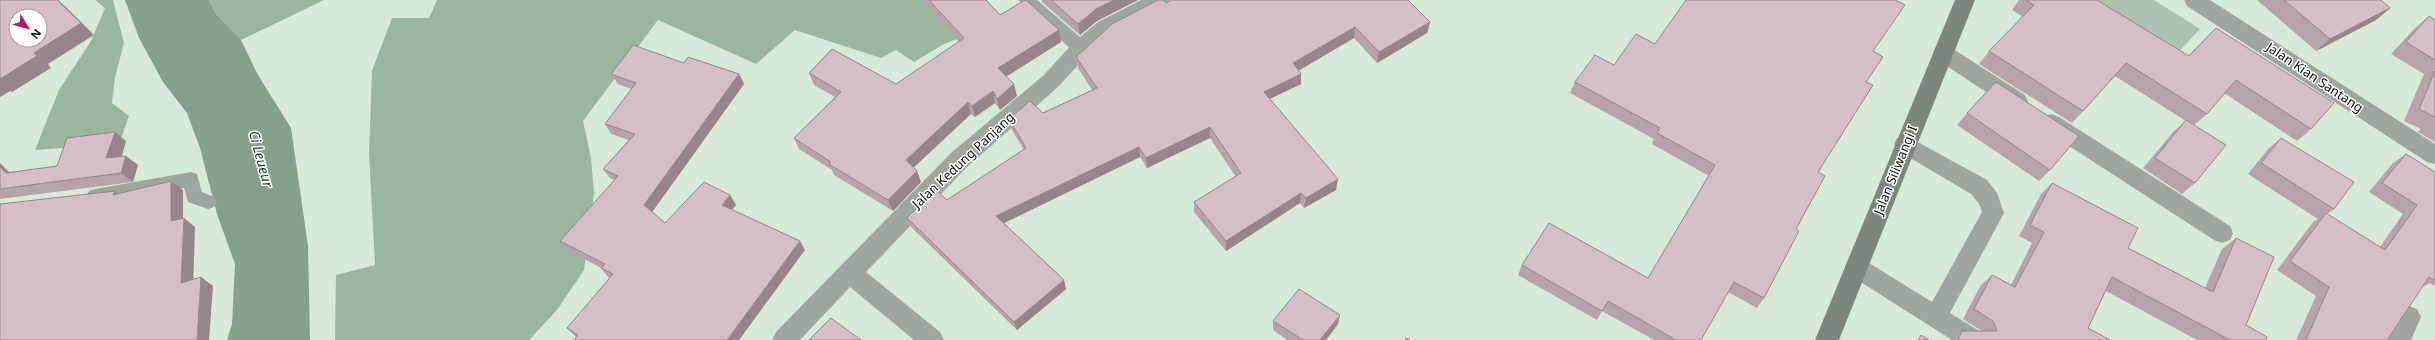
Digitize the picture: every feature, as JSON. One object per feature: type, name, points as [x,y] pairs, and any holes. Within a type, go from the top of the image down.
[{"type":"main road","name":"Jalan Siliwangi I","points":[[1827,340],[1965,0]]},
{"type":"street","name":"Jalan Kedung Panjang","points":[[784,340],[959,160],[1050,81],[1081,48],[1105,28],[1159,0]]},
{"type":"street","name":"Jalan Kian Santang","points":[[2194,0],[2435,155]]},
{"type":"street","points":[[1943,54],[2222,233]]},
{"type":"street","points":[[1906,144],[1978,187],[1989,200],[1993,213],[1936,317]]},
{"type":"street","points":[[1856,268],[1973,340]]},
{"type":"street","points":[[850,273],[932,340]]},
{"type":"street","points":[[2399,340],[2409,317]]},
{"type":"lane","points":[[1026,0],[1081,48]]},
{"type":"lane","points":[[75,198],[150,188],[191,179],[194,197],[208,202]]},
{"type":"shaded area","points":[[95,0],[113,0],[124,43],[115,77],[112,103],[129,116],[119,144],[35,150],[59,90],[91,41],[105,8]]},
{"type":"shaded area","points":[[209,0],[324,0],[241,40],[216,14]]},
{"type":"shaded area","points":[[437,0],[942,0],[975,32],[944,44],[914,62],[896,50],[881,58],[795,30],[756,64],[658,20],[583,121],[591,158],[594,193],[584,270],[557,310],[529,340],[335,340],[336,275],[375,265],[369,153],[372,71],[392,18],[429,18]]},
{"type":"shaded area","points":[[2078,0],[2154,0],[2200,29],[2171,60]]},
{"type":"water","name":"Ci Leueur","points":[[125,0],[209,0],[216,14],[241,40],[258,75],[291,128],[308,246],[310,340],[227,340],[232,324],[235,264],[217,214],[200,148],[187,113],[163,82],[139,38]]},
{"type":"building","points":[[0,0],[57,0],[81,23],[48,44],[48,8],[8,8],[8,48],[42,48],[34,53],[37,56],[0,79]]},
{"type":"building","points":[[929,0],[986,0],[1000,15],[1026,0],[1059,30],[998,68],[1014,84],[997,99],[993,91],[972,106],[968,102],[906,160],[917,171],[888,200],[829,164],[831,162],[794,138],[841,92],[809,73],[832,49],[896,84],[964,38]]},
{"type":"building","points":[[1051,0],[1114,0],[1096,9],[1078,24]]},
{"type":"building","points":[[1158,0],[1163,0],[1166,3],[1171,0],[1408,0],[1430,22],[1379,52],[1355,27],[1293,63],[1301,74],[1264,92],[1338,179],[1306,198],[1301,193],[1226,241],[1194,202],[1241,173],[1210,127],[1146,158],[1139,147],[996,216],[1064,280],[1014,322],[907,218],[935,189],[947,200],[1026,148],[1009,119],[1030,101],[1043,113],[1097,88],[1076,57],[1112,24]]},
{"type":"building","points":[[1686,0],[1895,0],[1905,5],[1873,51],[1883,57],[1866,82],[1873,85],[1818,172],[1825,176],[1796,229],[1799,231],[1764,298],[1734,282],[1701,340],[1676,340],[1608,301],[1602,311],[1522,265],[1549,223],[1648,278],[1715,165],[1657,133],[1660,128],[1575,82],[1595,55],[1614,65],[1636,34],[1655,44]]},
{"type":"building","points":[[2026,0],[2097,0],[2189,56],[2216,28],[2334,103],[2311,129],[2236,80],[2207,114],[2126,63],[2083,111],[1989,51],[2034,5]]},
{"type":"building","points":[[2284,0],[2381,0],[2390,8],[2330,39]]},
{"type":"building","points":[[2429,16],[2435,20],[2435,60],[2406,42]]},
{"type":"building","points":[[633,45],[684,63],[688,57],[739,74],[644,205],[665,223],[704,182],[730,195],[722,205],[800,241],[727,340],[574,340],[578,335],[567,328],[613,274],[601,268],[605,264],[560,241],[618,176],[603,169],[635,134],[605,124],[636,83],[611,74]]},
{"type":"building","points":[[2435,71],[2435,117],[2419,109]]},
{"type":"building","points":[[1996,82],[2079,136],[2050,170],[1967,113]]},
{"type":"building","points":[[2186,120],[2226,145],[2195,183],[2155,158]]},
{"type":"building","points":[[115,132],[106,158],[126,156],[121,173],[0,189],[0,167],[6,173],[57,166],[67,138]]},
{"type":"building","points":[[2281,138],[2354,182],[2334,209],[2261,163]]},
{"type":"building","points":[[2406,154],[2435,172],[2435,278],[2433,280],[2429,277],[2387,340],[2306,340],[2329,287],[2290,261],[2326,213],[2385,250],[2417,205],[2382,183]]},
{"type":"building","points":[[171,181],[171,221],[184,218],[181,283],[201,277],[197,340],[0,340],[0,204],[115,191],[113,195]]},
{"type":"building","points":[[2052,183],[2138,228],[2128,248],[2213,292],[2236,238],[2274,257],[2246,325],[2267,337],[2266,340],[2228,340],[2112,277],[2088,328],[2110,340],[1958,340],[1962,331],[1997,331],[1993,321],[1974,309],[1992,275],[2015,287],[2044,232],[2030,225]]},
{"type":"building","points":[[1299,289],[1340,315],[1320,340],[1303,340],[1273,321]]},
{"type":"building","points":[[831,318],[861,340],[809,340]]},
{"type":"building","points":[[1921,335],[1929,340],[1918,340]]}]
